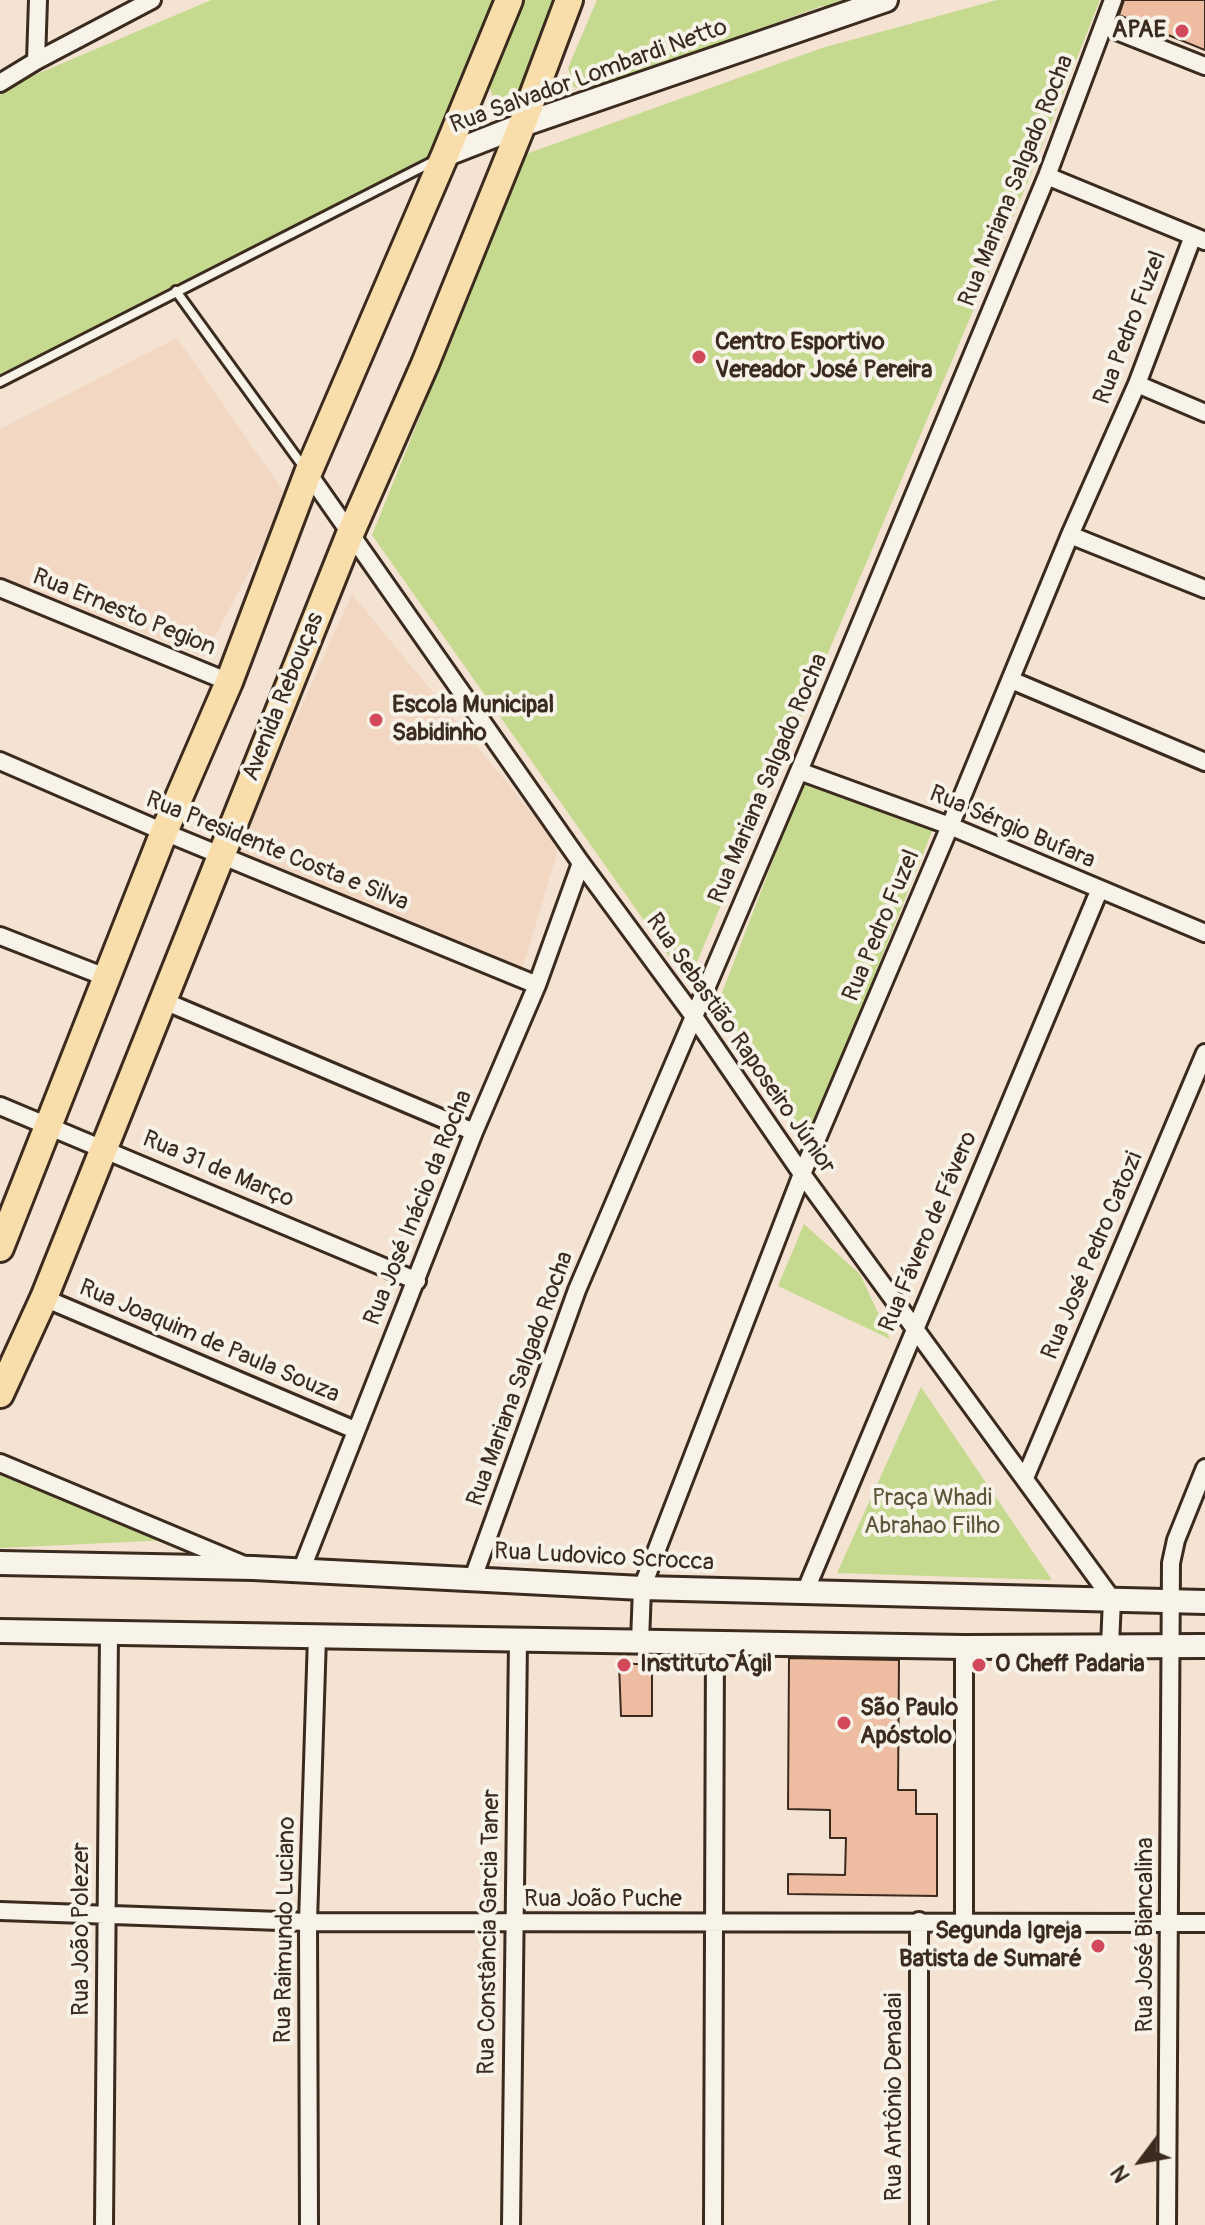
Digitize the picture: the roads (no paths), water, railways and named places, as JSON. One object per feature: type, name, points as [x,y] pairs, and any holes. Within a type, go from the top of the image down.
[{"type":"main road","points":[[0,1248],[164,832],[229,682],[308,473],[509,0]]},
{"type":"main road","name":"Avenida Rebouças","points":[[0,1394],[44,1298],[350,534],[425,364],[522,125],[569,0]]},
{"type":"street","points":[[36,61],[38,0]]},
{"type":"street","points":[[0,83],[152,0]]},
{"type":"street","name":"Rua Salvador Lombardi Netto","points":[[445,155],[522,125],[886,0]]},
{"type":"street","name":"Rua Mariana Salgado Rocha","points":[[473,1578],[577,1290],[695,1018],[1047,176],[1113,0]]},
{"type":"street","points":[[1104,26],[1205,66]]},
{"type":"street","points":[[1047,176],[1199,238]]},
{"type":"street","name":"Rua Pedro Fuzel","points":[[640,1642],[642,1588],[802,1174],[1070,535],[1199,238]]},
{"type":"street","points":[[1137,384],[1205,413]]},
{"type":"street","name":"Rua Sebastião Raposeiro Júnior","points":[[308,473],[802,1174],[1112,1599]]},
{"type":"street","points":[[1070,535],[1205,589]]},
{"type":"street","name":"Rua Ernesto Pegion","points":[[0,588],[229,682]]},
{"type":"street","points":[[1011,680],[1205,762]]},
{"type":"street","name":"Rua Presidente Costa e Silva","points":[[0,761],[537,985]]},
{"type":"street","name":"Rua Sérgio Bufara","points":[[799,771],[950,826],[1205,933]]},
{"type":"street","name":"Rua José Inácio da Rocha","points":[[301,1571],[474,1132],[537,985],[581,863]]},
{"type":"street","name":"Rua Fávero de Fávero","points":[[805,1592],[1099,891]]},
{"type":"street","points":[[0,936],[108,978]]},
{"type":"street","points":[[164,1001],[474,1132]]},
{"type":"street","name":"Rua José Pedro Catozi","points":[[1025,1478],[1205,1053]]},
{"type":"street","name":"Rua 31 de Março","points":[[0,1106],[417,1281]]},
{"type":"street","name":"Rua Joaquim de Paula Souza","points":[[44,1298],[355,1430]]},
{"type":"street","points":[[0,1463],[253,1568]]},
{"type":"street","name":"Rua José Biancalina","points":[[1167,2225],[1171,1563],[1176,1540],[1205,1468]]},
{"type":"street","name":"Rua Ludovico Scrocca","points":[[0,1563],[253,1568],[642,1588],[1205,1602]]},
{"type":"street","points":[[1110,1646],[1112,1599]]},
{"type":"street","points":[[0,1631],[964,1647],[1205,1646]]},
{"type":"street","name":"Rua João Polezer","points":[[104,2225],[109,1632]]},
{"type":"street","name":"Rua Raimundo Luciano","points":[[309,2225],[308,1922],[317,1636]]},
{"type":"street","name":"Rua Constância Garcia Taner","points":[[511,2225],[518,1640]]},
{"type":"street","points":[[713,2225],[715,1643]]},
{"type":"street","points":[[964,1647],[964,1922]]},
{"type":"street","name":"Rua João Puche","points":[[0,1911],[308,1922],[1205,1923]]},
{"type":"street","name":"Rua Antônio Denadai","points":[[919,1921],[919,2225]]},
{"type":"lane","points":[[0,382],[445,155]]},
{"type":"lane","points":[[176,291],[308,473]]},
{"type":"place","name":"APAE","points":[[1182,31]]},
{"type":"place","name":"Centro Esportivo Vereador José Pereira","points":[[699,357]]},
{"type":"place","name":"Escola Municipal Sabidinho","points":[[376,720]]},
{"type":"place","name":"Instituto Ágil","points":[[624,1665]]},
{"type":"place","name":"O Cheff Padaria","points":[[979,1665]]},
{"type":"place","name":"São Paulo Apóstolo","points":[[844,1723]]},
{"type":"place","name":"Segunda Igreja Batista de Sumaré","points":[[1098,1946]]},
{"type":"park label","name":"Praça Whadi Abrahao Filho","points":[[932,1513]]}]
